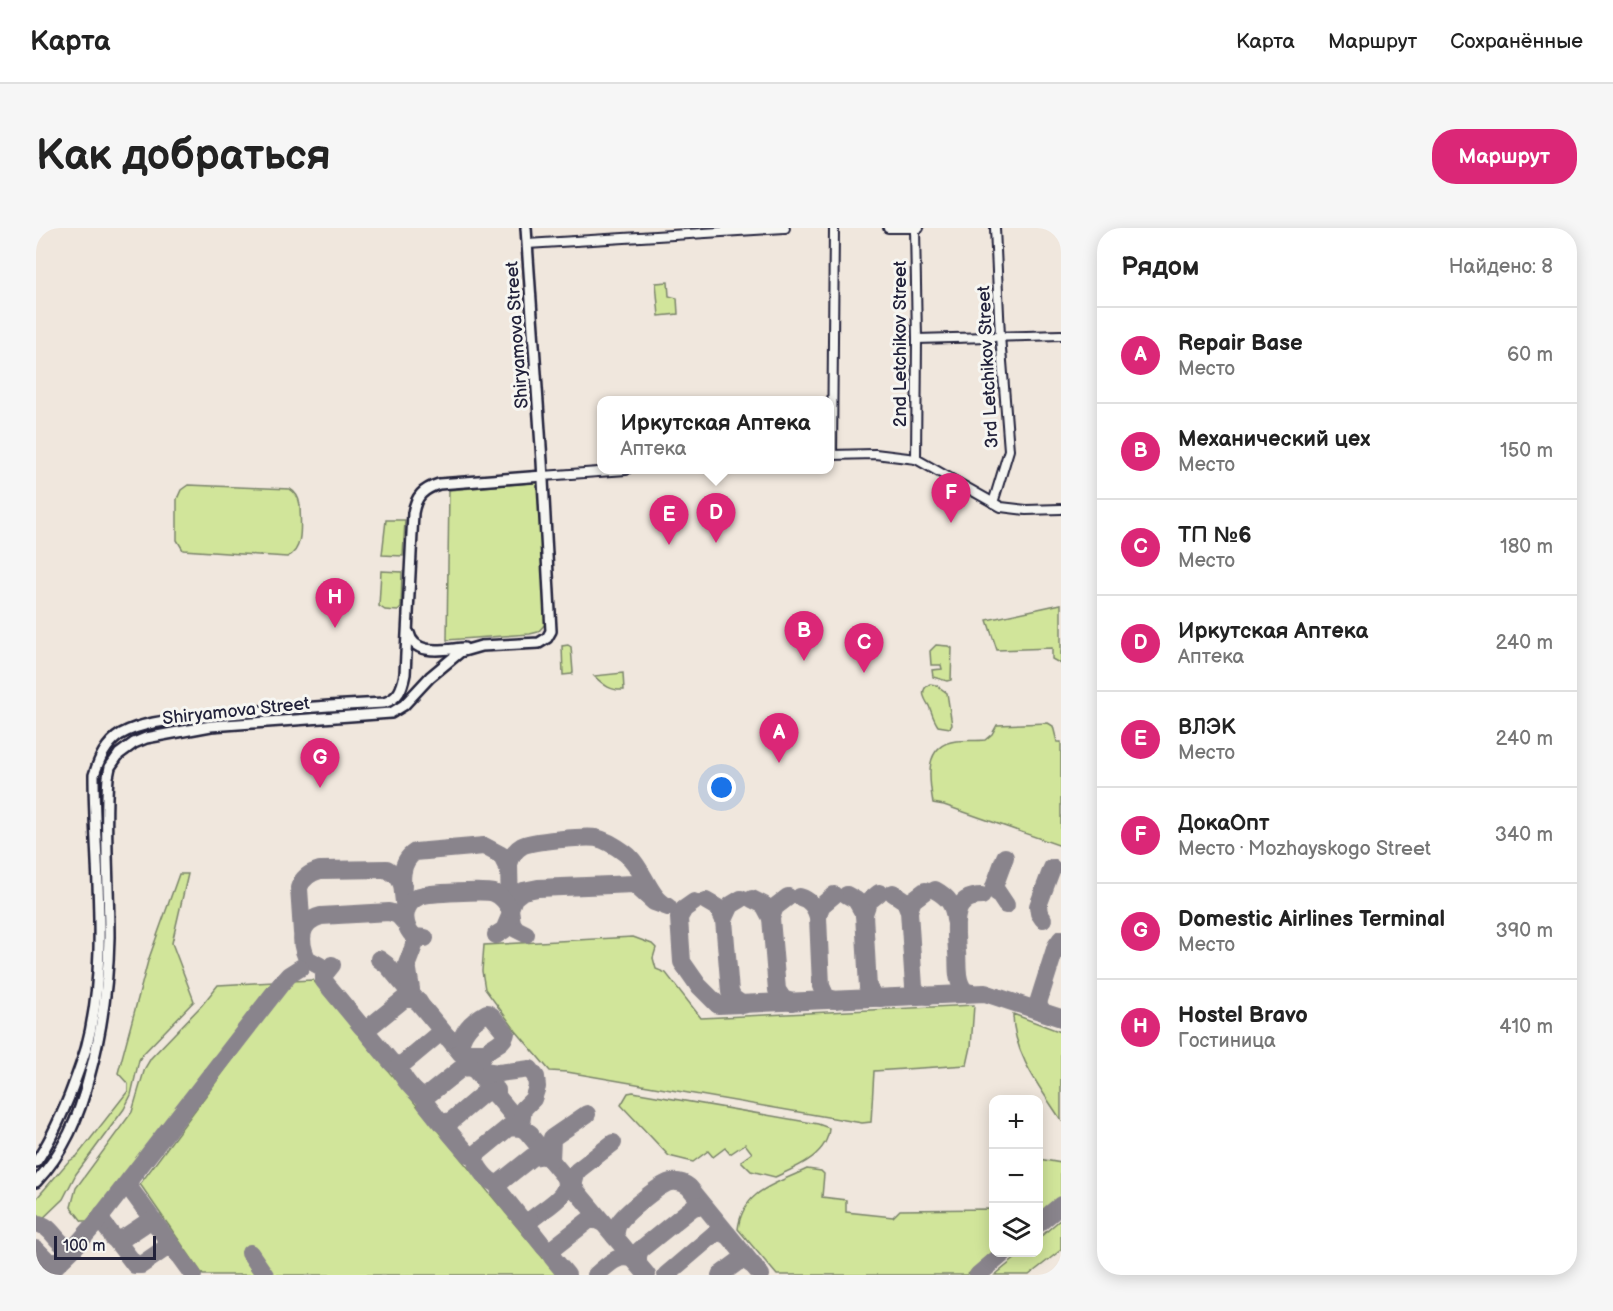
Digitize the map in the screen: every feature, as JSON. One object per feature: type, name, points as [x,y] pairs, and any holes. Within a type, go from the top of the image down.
[{"type":"main road","name":"Shiryamova Street","points":[[36,1182],[56,1158],[80,1111],[102,1025],[107,975],[108,777],[110,767],[119,754],[134,743],[146,738],[203,728],[391,713],[410,699],[455,654],[481,646],[539,643],[550,635],[552,631],[543,476],[526,228]]},
{"type":"main road","name":"Shiryamova Street","points":[[36,1162],[54,1131],[75,1080],[90,1029],[97,977],[98,867],[94,775],[104,751],[120,735],[143,725],[168,720],[255,710],[384,703],[391,700],[400,693],[403,684],[413,513],[418,496],[430,487],[439,484],[543,476]]},
{"type":"main road","points":[[407,621],[411,639],[415,644],[424,648],[435,651],[481,646]]},
{"type":"main road","points":[[75,1080],[75,1092],[81,1095],[89,1079]]},
{"type":"main road","points":[[54,1131],[58,1125],[66,1125],[70,1130],[69,1136]]},
{"type":"street","points":[[527,244],[785,228]]},
{"type":"street","points":[[832,396],[834,228]]},
{"type":"street","points":[[888,228],[920,228]]},
{"type":"street","name":"2nd Letchikov Street","points":[[915,228],[916,459]]},
{"type":"street","name":"3rd Letchikov Street","points":[[993,502],[1009,450],[1000,336],[995,228]]},
{"type":"street","points":[[917,339],[1061,335]]},
{"type":"street","points":[[834,454],[875,454],[916,459],[1001,507],[1061,510]]},
{"type":"street","points":[[543,476],[597,472]]},
{"type":"green space","points":[[668,282],[669,296],[677,298],[678,314],[659,316],[656,283]]},
{"type":"green space","points":[[539,482],[547,622],[538,632],[530,634],[447,640],[449,490]]},
{"type":"green space","points":[[188,485],[290,489],[297,496],[300,505],[300,534],[297,548],[287,557],[183,550],[177,540],[177,499],[181,490]]},
{"type":"green space","points":[[386,520],[405,520],[403,556],[382,555]]},
{"type":"green space","points":[[381,571],[402,572],[401,608],[398,611],[385,610],[379,606]]},
{"type":"green space","points":[[1061,604],[1061,664],[1052,659],[1052,648],[997,650],[987,620]]},
{"type":"green space","points":[[936,645],[952,648],[951,680],[933,677],[932,670],[942,669],[941,665],[931,665],[930,651]]},
{"type":"green space","points":[[562,646],[571,647],[573,672],[563,675]]},
{"type":"green space","points":[[623,673],[624,690],[604,685],[594,676]]},
{"type":"green space","points":[[930,684],[936,685],[947,693],[952,725],[950,728],[938,726],[934,718],[924,694],[924,689]]},
{"type":"green space","points":[[1048,723],[1053,726],[1057,742],[1061,742],[1061,846],[933,803],[930,784],[931,764],[933,756],[945,744],[956,741],[985,740],[997,725]]},
{"type":"green space","points":[[179,874],[188,874],[172,943],[194,1001],[142,1055],[131,1095],[124,1109],[76,1174],[63,1199],[36,1225],[36,1199],[68,1162],[77,1156],[128,1091],[128,1084],[118,1073],[148,961]]},
{"type":"green space","points":[[633,937],[652,944],[656,948],[653,958],[656,969],[666,973],[701,1018],[974,1005],[971,1047],[967,1065],[874,1071],[871,1122],[862,1123],[567,1072],[550,1071],[485,989],[482,971],[484,945]]},
{"type":"green space","points":[[313,980],[557,1275],[273,1275],[251,1245],[242,1252],[257,1275],[203,1275],[140,1184],[291,981]]},
{"type":"green space","points":[[273,982],[89,1221],[82,1221],[71,1207],[76,1188],[132,1112],[145,1068],[151,1058],[218,985]]},
{"type":"green space","points":[[1013,1014],[1061,1032],[1061,1120],[1023,1057],[1014,1029]]},
{"type":"green space","points":[[628,1093],[818,1124],[829,1128],[823,1146],[817,1153],[793,1169],[775,1177],[751,1171],[741,1161],[752,1153],[745,1144],[730,1154],[725,1148],[713,1157],[708,1151],[693,1162],[669,1156],[621,1105]]},
{"type":"green space","points":[[1043,1160],[1061,1163],[1061,1196],[1043,1212]]},
{"type":"green space","points":[[807,1169],[821,1171],[824,1174],[822,1197],[846,1200],[846,1212],[893,1217],[900,1210],[989,1209],[989,1257],[967,1275],[777,1275],[738,1229],[747,1205],[754,1197],[773,1184]]},
{"type":"green space","points":[[1061,1219],[1061,1250],[1029,1275],[995,1275],[1017,1257],[1043,1257],[1043,1235]]},
{"type":"taxiway","points":[[510,909],[509,864],[517,850],[536,842],[590,838],[600,839],[625,853],[637,866],[655,896],[668,907],[654,902],[634,884],[538,888],[523,891],[514,898],[510,909],[512,923],[516,929],[526,934]]},
{"type":"taxiway","points":[[405,913],[402,888],[403,871],[409,857],[415,852],[484,846],[501,855],[508,869]]},
{"type":"taxiway","points":[[1005,857],[994,887],[1006,905]]},
{"type":"taxiway","points":[[1043,919],[1038,906],[1052,868]]},
{"type":"taxiway","points":[[302,933],[299,888],[306,876],[312,873],[320,870],[387,869],[398,877],[403,886]]},
{"type":"taxiway","points":[[935,890],[950,902],[955,920]]},
{"type":"taxiway","points":[[909,911],[913,900],[925,891]]},
{"type":"taxiway","points":[[425,938],[415,937],[407,927],[406,921],[407,909],[414,899],[420,896],[457,892],[489,892],[502,898],[510,909]]},
{"type":"taxiway","points":[[879,893],[868,902],[864,914],[868,988],[875,997],[881,998]]},
{"type":"taxiway","points":[[893,893],[905,901],[909,911],[914,987],[918,993],[928,996]]},
{"type":"taxiway","points":[[818,917],[821,906],[834,895]]},
{"type":"taxiway","points":[[847,895],[856,900],[864,914]]},
{"type":"taxiway","points":[[972,993],[964,989],[958,977],[956,925],[959,908],[964,902],[982,896]]},
{"type":"taxiway","points":[[771,918],[775,907],[788,897]]},
{"type":"taxiway","points":[[800,897],[807,900],[817,913],[821,986],[826,997],[835,1000]]},
{"type":"taxiway","points":[[724,920],[731,905],[741,899]]},
{"type":"taxiway","points":[[752,899],[764,905],[771,918],[777,990],[783,999],[791,1002]]},
{"type":"taxiway","points":[[706,901],[718,908],[724,920],[730,992],[733,998],[743,1005]]},
{"type":"taxiway","points":[[694,902],[684,909],[679,918],[682,962],[698,985],[718,1005],[985,993],[1061,1018]]},
{"type":"taxiway","points":[[320,966],[307,959],[302,939],[305,927],[314,919],[321,916],[389,912],[398,915],[406,924]]},
{"type":"taxiway","points":[[496,935],[504,930],[510,916]]},
{"type":"taxiway","points":[[1042,1011],[1038,1003],[1056,946],[1061,939]]},
{"type":"taxiway","points":[[410,993],[407,964],[415,943]]},
{"type":"taxiway","points":[[379,959],[387,965],[647,1275]]},
{"type":"taxiway","points":[[332,965],[324,975],[324,981],[362,1027],[368,1027]]},
{"type":"taxiway","points":[[46,1275],[95,1224],[281,984],[300,968]]},
{"type":"taxiway","points":[[400,1065],[392,1063],[368,1034],[367,1029],[404,999],[419,1002]]},
{"type":"taxiway","points":[[486,1052],[460,1052],[460,1045],[468,1028],[487,1013],[506,1033],[503,1040],[485,1053],[475,1070],[499,1073],[530,1069],[536,1077],[537,1087],[533,1099],[523,1109],[521,1124]]},
{"type":"taxiway","points":[[425,1097],[409,1085],[399,1067],[436,1036],[443,1035],[449,1038]]},
{"type":"taxiway","points":[[451,1121],[441,1123],[424,1098],[463,1067],[473,1068]]},
{"type":"taxiway","points":[[475,1155],[468,1154],[449,1132],[448,1126],[484,1093],[492,1092],[497,1096],[497,1090]]},
{"type":"taxiway","points":[[530,1220],[523,1221],[500,1192],[498,1184],[532,1157],[544,1155],[551,1160],[552,1138],[587,1114]]},
{"type":"taxiway","points":[[498,1184],[482,1173],[475,1155],[509,1127],[521,1128],[530,1133]]},
{"type":"taxiway","points":[[573,1186],[577,1171],[613,1143]]},
{"type":"taxiway","points":[[564,1176],[565,1190],[529,1222],[530,1229],[545,1248],[552,1249],[589,1220],[603,1223]]},
{"type":"taxiway","points":[[130,1179],[131,1190],[193,1275]]},
{"type":"taxiway","points":[[615,1237],[619,1223],[643,1200],[666,1184],[674,1182],[685,1184],[761,1275]]},
{"type":"taxiway","points":[[638,1264],[640,1250],[692,1208],[699,1205],[706,1208]]},
{"type":"taxiway","points":[[1043,1220],[1061,1205]]},
{"type":"taxiway","points":[[102,1214],[102,1222],[135,1265],[141,1265],[167,1247],[174,1249]]},
{"type":"taxiway","points":[[113,1238],[122,1239],[149,1221],[154,1221]]},
{"type":"taxiway","points":[[37,1224],[47,1228],[63,1245],[74,1248]]},
{"type":"taxiway","points":[[666,1275],[713,1235],[720,1232],[728,1235]]},
{"type":"taxiway","points":[[36,1249],[49,1262],[59,1262]]},
{"type":"taxiway","points":[[552,1249],[552,1257],[567,1275]]},
{"type":"taxiway","points":[[250,1253],[265,1275]]},
{"type":"taxiway","points":[[596,1275],[618,1259],[623,1257],[634,1259]]},
{"type":"taxiway","points":[[978,1275],[999,1257]]},
{"type":"taxiway","points":[[720,1275],[739,1261],[746,1261],[754,1266]]},
{"type":"place","name":"ДокаОпт","points":[[951,523]]},
{"type":"place","name":"Иркутская Аптека","points":[[716,543]]},
{"type":"place","name":"ВЛЭК","points":[[669,545]]},
{"type":"place","name":"Hostel Bravo","points":[[335,628]]},
{"type":"place","name":"Механический цех","points":[[804,661]]},
{"type":"place","name":"ТП №6","points":[[864,673]]},
{"type":"place","name":"Repair Base","points":[[779,763]]},
{"type":"place","name":"Domestic Airlines Terminal","points":[[320,788]]}]
